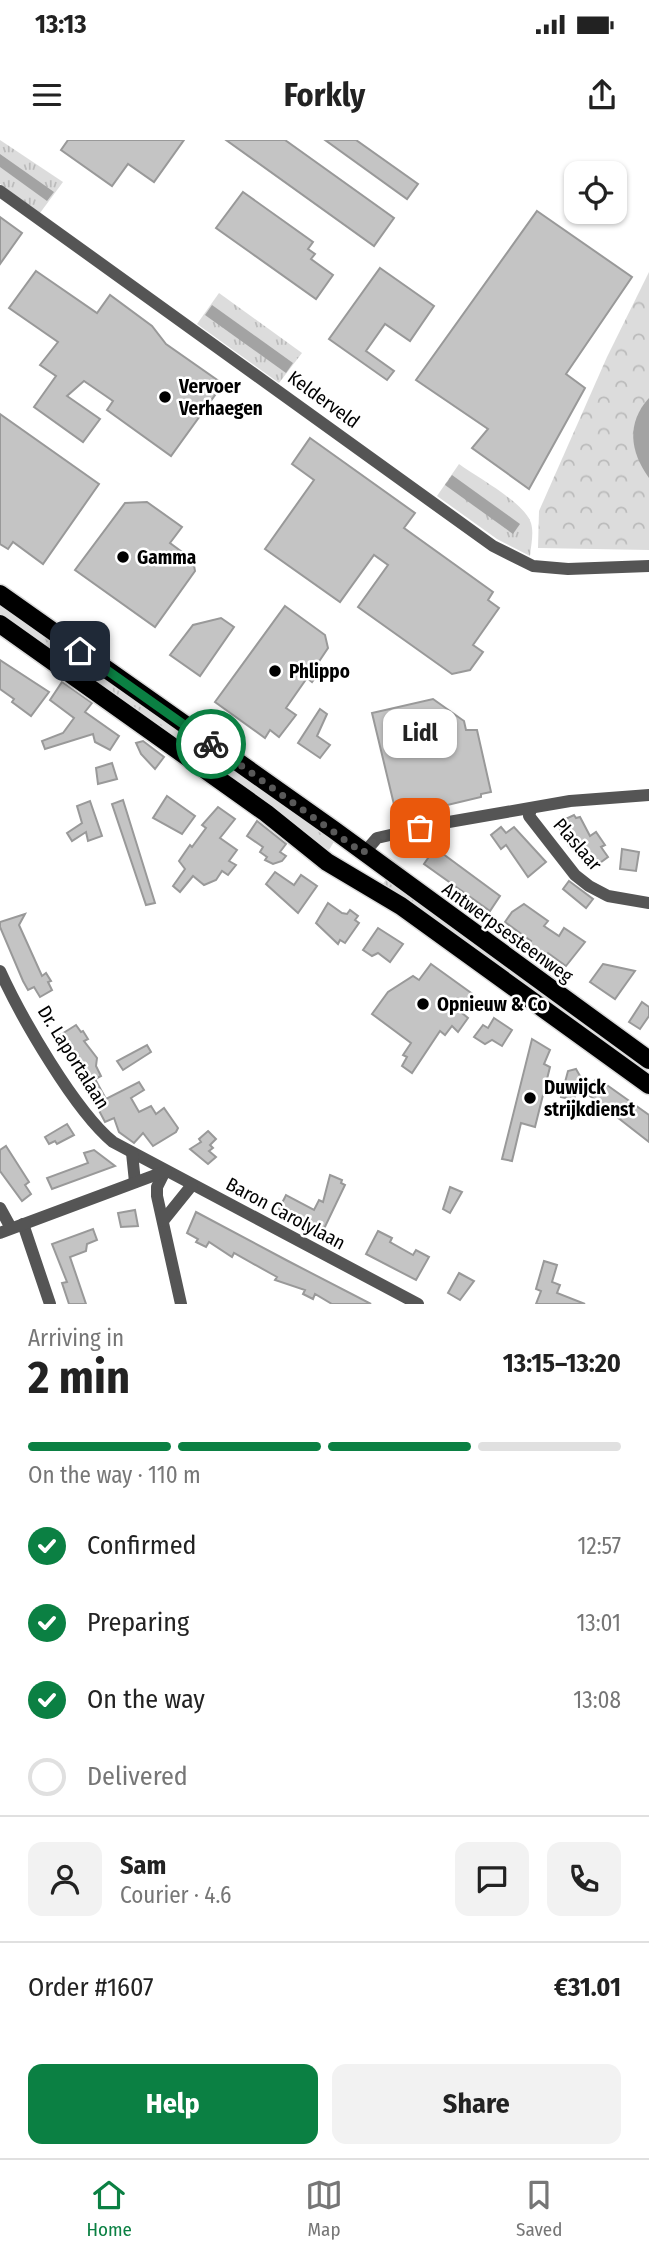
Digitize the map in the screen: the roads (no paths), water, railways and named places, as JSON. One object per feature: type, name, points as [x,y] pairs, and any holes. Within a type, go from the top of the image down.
[{"type":"main road","name":"Antwerpsesteenweg","points":[[0,594],[345,838],[649,1060]]},
{"type":"main road","points":[[0,624],[266,813],[327,862],[401,906],[649,1085]]},
{"type":"main road","points":[[327,862],[341,863],[349,858],[350,848],[345,838]]},
{"type":"main road","points":[[526,996],[537,996],[541,990],[540,982]]},
{"type":"street","name":"Kelderveld","points":[[0,191],[493,546],[533,565],[568,569],[649,566]]},
{"type":"street","name":"Plaslaar","points":[[363,853],[377,838],[443,823],[570,801],[649,795]]},
{"type":"street","name":"Plaslaar","points":[[531,809],[529,816],[582,881],[608,897],[649,903]]},
{"type":"street","name":"Dr. Laportalaan","points":[[0,971],[86,1115],[99,1130],[132,1153],[166,1171]]},
{"type":"street","points":[[132,1153],[135,1182]]},
{"type":"street","points":[[11,1229],[166,1171]]},
{"type":"street","points":[[166,1171],[157,1186],[181,1304]]},
{"type":"street","name":"Baron Carolylaan","points":[[166,1171],[418,1304]]},
{"type":"street","points":[[163,1221],[192,1185]]},
{"type":"street","points":[[0,1208],[50,1304]]},
{"type":"place","name":"Vervoer Verhaegen","points":[[165,397]]},
{"type":"place","name":"Gamma","points":[[123,557]]},
{"type":"place","name":"Phlippo","points":[[275,671]]},
{"type":"place","name":"Lidl","points":[[420,828]]},
{"type":"place","name":"Opnieuw & Co","points":[[423,1004]]},
{"type":"place","name":"Duwijck strijkdienst","points":[[530,1098]]}]
